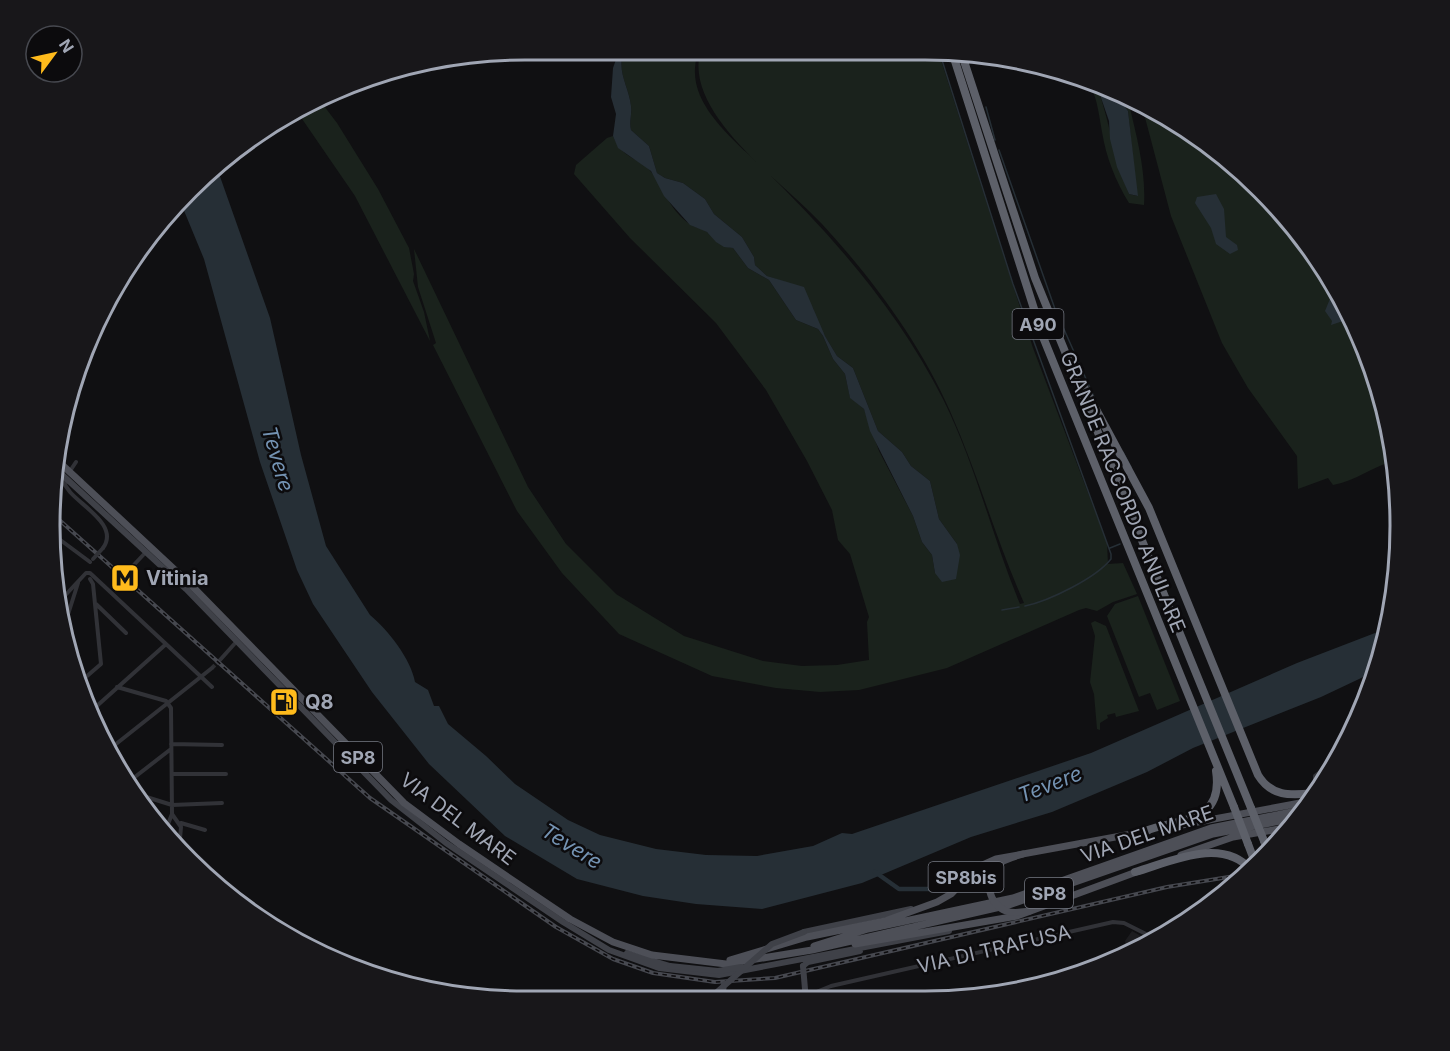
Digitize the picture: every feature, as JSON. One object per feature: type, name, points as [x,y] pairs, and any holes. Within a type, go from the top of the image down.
[{"type":"highway","name":"GRANDE RACCORDO ANULARE","points":[[955,61],[1043,337],[1253,856]]},
{"type":"highway","name":"GRANDE RACCORDO ANULARE","points":[[964,62],[1012,214],[1067,357],[1265,843]]},
{"type":"highway","points":[[1067,357],[1141,492],[1258,775],[1267,787],[1278,794],[1305,793]]},
{"type":"highway","points":[[1144,831],[1199,816],[1212,806],[1217,795],[1217,773],[1211,751]]},
{"type":"highway","points":[[1136,872],[1186,857],[1213,853],[1233,857],[1243,864]]},
{"type":"main road","name":"VIA DEL MARE","points":[[64,469],[179,573],[385,786],[414,811],[560,912],[606,939],[658,957],[700,963],[745,963],[812,950],[1009,905],[1213,834],[1284,820]]},
{"type":"main road","name":"SP8bis","points":[[63,473],[237,641],[394,803],[446,843],[585,936],[614,952],[648,965],[710,975],[742,972],[884,945],[1030,911],[1228,838],[1276,830]]},
{"type":"main road","name":"SP8bis","points":[[585,936],[624,952],[670,966],[724,971],[752,960],[788,936],[914,908],[946,897],[984,863],[999,858],[1298,803]]},
{"type":"main road","name":"VIA DEL MARE","points":[[792,953],[868,929],[1017,897],[1211,828],[1291,812]]},
{"type":"main road","points":[[1023,854],[996,866],[990,876],[989,887],[992,899],[1002,909],[1012,912],[1030,911]]},
{"type":"main road","points":[[700,963],[736,958],[800,939],[890,919],[914,908]]},
{"type":"main road","points":[[812,950],[981,923]]},
{"type":"main road","points":[[804,991],[803,966],[808,962],[884,945]]},
{"type":"main road","points":[[716,991],[752,960]]},
{"type":"main road","points":[[723,991],[724,983]]},
{"type":"street","points":[[76,462],[65,485],[106,528],[108,538],[103,548],[92,560],[90,576],[95,583],[212,687]]},
{"type":"street","points":[[60,540],[92,560]]},
{"type":"street","points":[[132,565],[146,552]]},
{"type":"street","points":[[65,592],[70,585],[78,582],[84,576],[86,579],[90,576]]},
{"type":"street","points":[[68,613],[78,582]]},
{"type":"street","points":[[86,677],[101,664],[95,583]]},
{"type":"street","points":[[95,604],[126,633]]},
{"type":"street","points":[[220,660],[237,641]]},
{"type":"street","points":[[96,706],[165,645]]},
{"type":"street","points":[[220,651],[225,655]]},
{"type":"street","points":[[115,745],[212,668]]},
{"type":"street","points":[[117,687],[166,701],[171,708],[172,814],[168,823]]},
{"type":"street","points":[[134,777],[171,746],[222,745]]},
{"type":"street","points":[[172,774],[226,774]]},
{"type":"street","points":[[148,797],[172,805],[222,803]]},
{"type":"street","points":[[172,814],[180,822],[205,830]]},
{"type":"street","points":[[179,836],[180,822]]},
{"type":"street","name":"VIA DI TRAFUSA","points":[[815,991],[1119,922],[1146,934]]},
{"type":"shaded area","points":[[622,60],[697,60],[696,82],[707,109],[753,159],[722,123],[707,100],[699,76],[700,60],[941,61],[1033,348],[1107,543],[1108,564],[1123,563],[1137,594],[1113,602],[1097,611],[1086,608],[1079,610],[947,668],[859,690],[820,692],[776,688],[712,676],[619,634],[562,573],[517,511],[433,345],[436,343],[418,287],[414,249],[528,487],[566,544],[616,594],[684,636],[763,661],[802,666],[837,665],[869,660],[867,622],[869,617],[850,554],[838,540],[832,510],[766,390],[716,323],[630,238],[574,174],[576,165],[607,138],[613,136],[622,150],[648,168],[683,219],[705,231],[721,244],[733,248],[748,268],[769,280],[796,320],[818,329],[833,359],[845,374],[850,397],[864,409],[879,451],[913,516],[922,542],[932,555],[935,573],[957,544],[939,519],[930,481],[911,466],[902,452],[878,431],[853,368],[837,356],[817,323],[813,308],[785,282],[767,276],[755,265],[754,257],[742,237],[714,214],[705,199],[683,183],[657,173],[649,146],[631,130],[630,99]],"holes":[[[772,177],[805,207],[859,266],[894,312],[925,361],[950,411],[960,435],[1024,603],[1020,604],[955,424],[924,364],[903,330],[856,267]]]},
{"type":"shaded area","points":[[1093,91],[1099,94],[1129,194],[1137,196],[1128,111],[1124,105],[1130,108],[1142,167],[1144,205],[1129,203],[1116,178],[1106,151]]},
{"type":"shaded area","points":[[324,106],[378,189],[409,248],[414,274],[413,281],[424,312],[430,341],[355,196],[301,118]]},
{"type":"shaded area","points":[[1145,116],[1208,156],[1254,196],[1294,242],[1312,267],[1355,347],[1374,405],[1386,464],[1341,483],[1333,485],[1328,478],[1298,489],[1297,456],[1248,388],[1222,343],[1171,216]]},
{"type":"shaded area","points":[[1138,596],[1180,701],[1157,710],[1150,693],[1139,697],[1107,616],[1115,604]]},
{"type":"shaded area","points":[[1095,621],[1106,626],[1139,711],[1116,717],[1115,713],[1107,715],[1108,718],[1100,723],[1100,730],[1097,729],[1094,694],[1090,682],[1095,636],[1091,623]]},
{"type":"shaded area","points":[[1132,931],[1142,937],[1126,945],[1125,941]]},
{"type":"water","points":[[616,60],[622,60],[622,72],[631,106],[631,130],[649,146],[657,173],[683,183],[705,199],[714,214],[742,237],[754,257],[755,265],[767,276],[804,287],[825,336],[837,356],[853,368],[878,431],[902,452],[911,466],[930,481],[939,519],[957,544],[960,555],[956,579],[942,582],[935,573],[932,555],[922,542],[913,516],[870,431],[864,409],[850,398],[845,374],[833,359],[818,329],[796,320],[769,280],[748,268],[733,248],[724,247],[707,232],[690,225],[664,196],[651,171],[618,148],[613,136],[616,114],[611,97]]},
{"type":"water","points":[[1100,94],[1124,105],[1128,111],[1138,196],[1129,194],[1117,167],[1110,139],[1109,121]]},
{"type":"water","name":"Tevere","points":[[220,175],[270,318],[301,455],[326,546],[370,615],[404,655],[415,682],[428,690],[434,706],[439,706],[448,724],[515,784],[568,820],[600,835],[656,849],[706,855],[757,856],[813,846],[842,833],[852,834],[1091,753],[1297,663],[1377,632],[1365,676],[1321,697],[1193,748],[1147,772],[1052,812],[971,837],[862,883],[762,909],[696,904],[643,896],[577,879],[505,836],[429,764],[372,692],[313,604],[297,570],[260,462],[204,259],[184,210]]},
{"type":"water","points":[[1216,194],[1224,209],[1226,237],[1237,245],[1238,250],[1230,254],[1216,244],[1211,228],[1195,203],[1197,197]]},
{"type":"water","points":[[1330,298],[1343,321],[1331,325],[1332,321],[1325,311]]},
{"type":"waterway","points":[[942,61],[1013,284],[1111,554],[1111,559],[1084,581],[1059,594],[1025,606]]},
{"type":"waterway","points":[[986,107],[995,140]]},
{"type":"waterway","points":[[999,150],[1055,309],[1098,406]]},
{"type":"waterway","points":[[1123,452],[1131,467]]},
{"type":"waterway","points":[[1110,548],[1120,544]]},
{"type":"waterway","points":[[1002,610],[1019,607]]},
{"type":"waterway","points":[[875,872],[899,889],[945,889]]},
{"type":"tunnel","points":[[212,668],[220,660]]},
{"type":"railway","points":[[60,521],[370,798],[556,927],[613,959],[653,973],[715,982],[775,978],[1167,887],[1229,877]]},
{"type":"place","name":"Vitinia","points":[[125,578]]},
{"type":"place","name":"Q8","points":[[284,702]]}]
